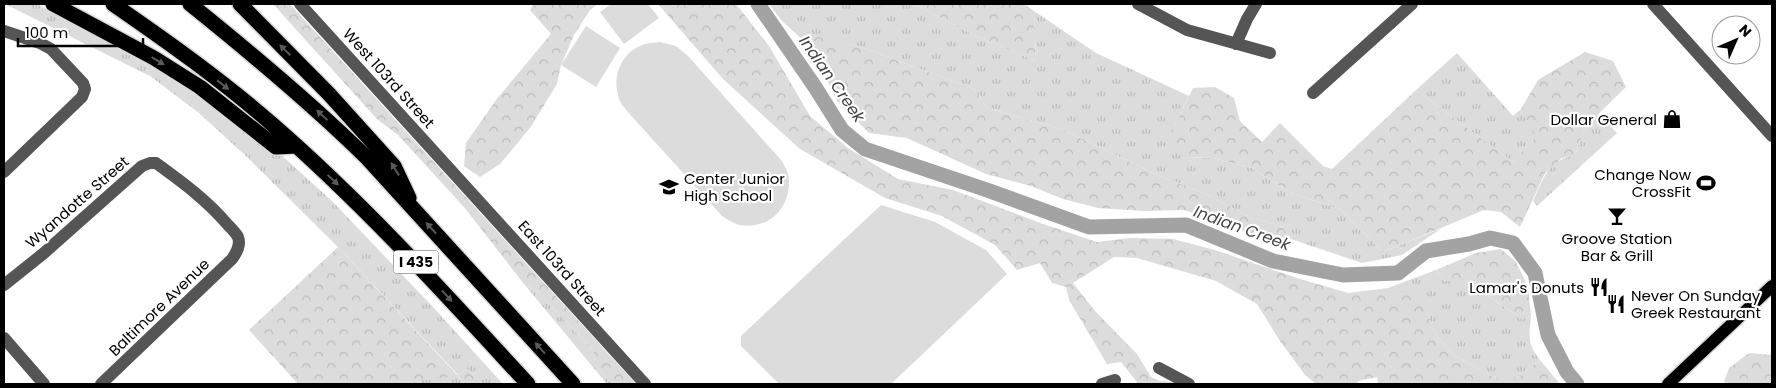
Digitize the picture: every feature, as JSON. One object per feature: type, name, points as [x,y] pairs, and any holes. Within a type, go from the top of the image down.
[{"type":"highway","points":[[53,4],[154,58],[200,87],[276,147],[297,146]]},
{"type":"highway","name":"I 435","points":[[113,4],[171,44],[297,146],[392,237],[528,384]]},
{"type":"highway","name":"I 435","points":[[190,4],[311,105],[366,158],[573,384]]},
{"type":"highway","points":[[240,4],[329,94],[394,166],[417,213]]},
{"type":"main road","points":[[1668,384],[1772,286]]},
{"type":"street","name":"West 103rd Street","points":[[300,4],[454,174]]},
{"type":"street","points":[[1138,4],[1187,30],[1270,53]]},
{"type":"street","points":[[1236,44],[1256,4]]},
{"type":"street","points":[[1313,93],[1412,4]]},
{"type":"street","points":[[1653,4],[1772,136]]},
{"type":"street","points":[[4,31],[40,43],[51,49],[83,82],[85,89],[82,97],[4,172]]},
{"type":"street","name":"Baltimore Avenue","points":[[102,384],[232,259],[237,251],[238,237],[218,213],[189,186],[156,164],[150,163]]},
{"type":"street","name":"Wyandotte Street","points":[[4,285],[44,253],[142,166],[150,163]]},
{"type":"street","name":"East 103rd Street","points":[[454,174],[645,384]]},
{"type":"street","points":[[4,338],[44,384]]},
{"type":"street","points":[[1159,368],[1189,384]]},
{"type":"street","points":[[1102,384],[1115,380]]},
{"type":"green space","points":[[5,4],[37,4],[149,62],[219,107],[277,151],[333,202],[503,384],[483,384],[467,369],[458,376],[464,384],[405,384],[405,382],[458,375],[338,247],[248,158],[199,113],[150,76]]},
{"type":"green space","points":[[273,4],[290,4],[636,384],[612,384],[595,364],[593,350],[537,291],[524,284],[464,207],[398,135],[377,119]]},
{"type":"green space","points":[[533,4],[598,4],[590,10],[574,35],[561,65],[557,84],[530,128],[500,164],[480,177],[464,166],[466,143],[496,100],[551,34],[530,10]]},
{"type":"green space","points":[[611,4],[648,4],[659,18],[624,44],[600,12]]},
{"type":"green space","points":[[658,4],[736,4],[769,46],[810,116],[848,148],[898,179],[953,190],[1097,242],[1130,238],[1173,239],[1215,250],[1348,293],[1388,288],[1414,295],[1428,314],[1435,333],[1453,355],[1496,378],[1517,378],[1540,360],[1560,384],[1378,384],[1377,377],[1358,381],[1357,384],[1316,384],[1305,375],[1280,341],[1257,304],[1216,281],[1137,258],[1114,257],[1073,283],[1095,311],[1137,354],[1151,377],[1160,381],[1177,384],[1134,384],[1137,382],[1121,362],[1107,364],[1069,300],[1066,287],[1052,283],[1040,263],[1017,270],[995,245],[942,216],[885,198],[800,149],[723,79]]},
{"type":"green space","points":[[769,4],[914,4],[976,36],[1036,61],[1034,11],[1096,53],[1189,96],[1174,127],[1183,157],[1213,158],[1252,168],[1293,194],[1340,209],[1383,252],[1442,228],[1402,255],[1362,263],[1291,239],[1282,227],[1246,215],[1204,193],[1155,174],[1064,130],[987,108],[974,89],[858,46],[818,38],[804,41],[782,21]]},
{"type":"green space","points":[[914,4],[1024,4],[1034,11],[1036,61],[976,36]]},
{"type":"green space","points":[[586,26],[620,48],[596,87],[561,65]]},
{"type":"green space","points":[[818,37],[858,46],[974,89],[987,108],[1064,130],[1155,174],[1204,193],[1246,215],[1282,227],[1291,239],[1270,243],[1233,226],[1184,210],[1144,211],[1098,208],[1063,199],[1031,186],[986,174],[907,138],[869,133],[837,101],[823,71],[804,41]]},
{"type":"green space","points":[[660,42],[676,46],[688,56],[782,161],[787,170],[789,180],[786,200],[782,208],[769,220],[750,226],[733,223],[722,216],[621,103],[616,81],[620,65],[630,52],[637,47]]},
{"type":"green space","points":[[1585,52],[1613,61],[1626,87],[1585,127],[1575,155],[1562,158],[1545,173],[1520,227],[1501,212],[1484,210],[1383,252],[1340,209],[1293,194],[1252,168],[1213,158],[1183,157],[1167,147],[1174,127],[1193,88],[1215,87],[1234,98],[1240,121],[1262,142],[1280,123],[1323,166],[1332,169],[1416,90],[1513,162],[1536,137],[1521,109],[1538,80]]},
{"type":"green space","points":[[1457,53],[1513,116],[1521,109],[1537,137],[1513,162],[1416,90]]},
{"type":"green space","points":[[1599,114],[1617,133],[1537,206],[1533,201],[1552,166],[1558,161],[1575,155],[1585,127]]},
{"type":"green space","points":[[881,205],[935,222],[986,250],[1007,274],[891,384],[779,384],[741,346],[741,336]]},
{"type":"green space","points":[[338,247],[458,376],[405,382],[405,384],[298,384],[249,330]]},
{"type":"green space","points":[[1501,249],[1516,262],[1528,287],[1531,316],[1522,319],[1465,281],[1444,281],[1436,270],[1476,253]]},
{"type":"green space","points":[[1436,270],[1444,281],[1465,281],[1522,319],[1531,316],[1530,340],[1540,360],[1517,378],[1496,378],[1453,355],[1435,333],[1428,314],[1388,288]]},
{"type":"green space","points":[[524,284],[537,291],[593,350],[595,364],[612,384],[607,384]]},
{"type":"green space","points":[[1749,353],[1772,355],[1772,384],[1733,384],[1724,382],[1729,368]]},
{"type":"green space","points":[[467,369],[483,384],[464,384],[458,376]]},
{"type":"waterway","name":"Indian Creek","points":[[758,4],[842,130],[865,149],[1089,227],[1186,225],[1273,261],[1343,275],[1398,273],[1426,251],[1469,244],[1490,238],[1513,243],[1535,273],[1548,335],[1567,372],[1577,384]]},
{"type":"place","name":"Dollar General","points":[[1672,119]]},
{"type":"place","name":"Change Now CrossFit","points":[[1706,183]]},
{"type":"place","name":"Center Junior High School","points":[[669,187]]},
{"type":"place","name":"Groove Station Bar & Grill","points":[[1617,216]]},
{"type":"place","name":"Lamar's Donuts","points":[[1599,287]]},
{"type":"place","name":"Never On Sunday Greek Restaurant","points":[[1616,304]]}]
